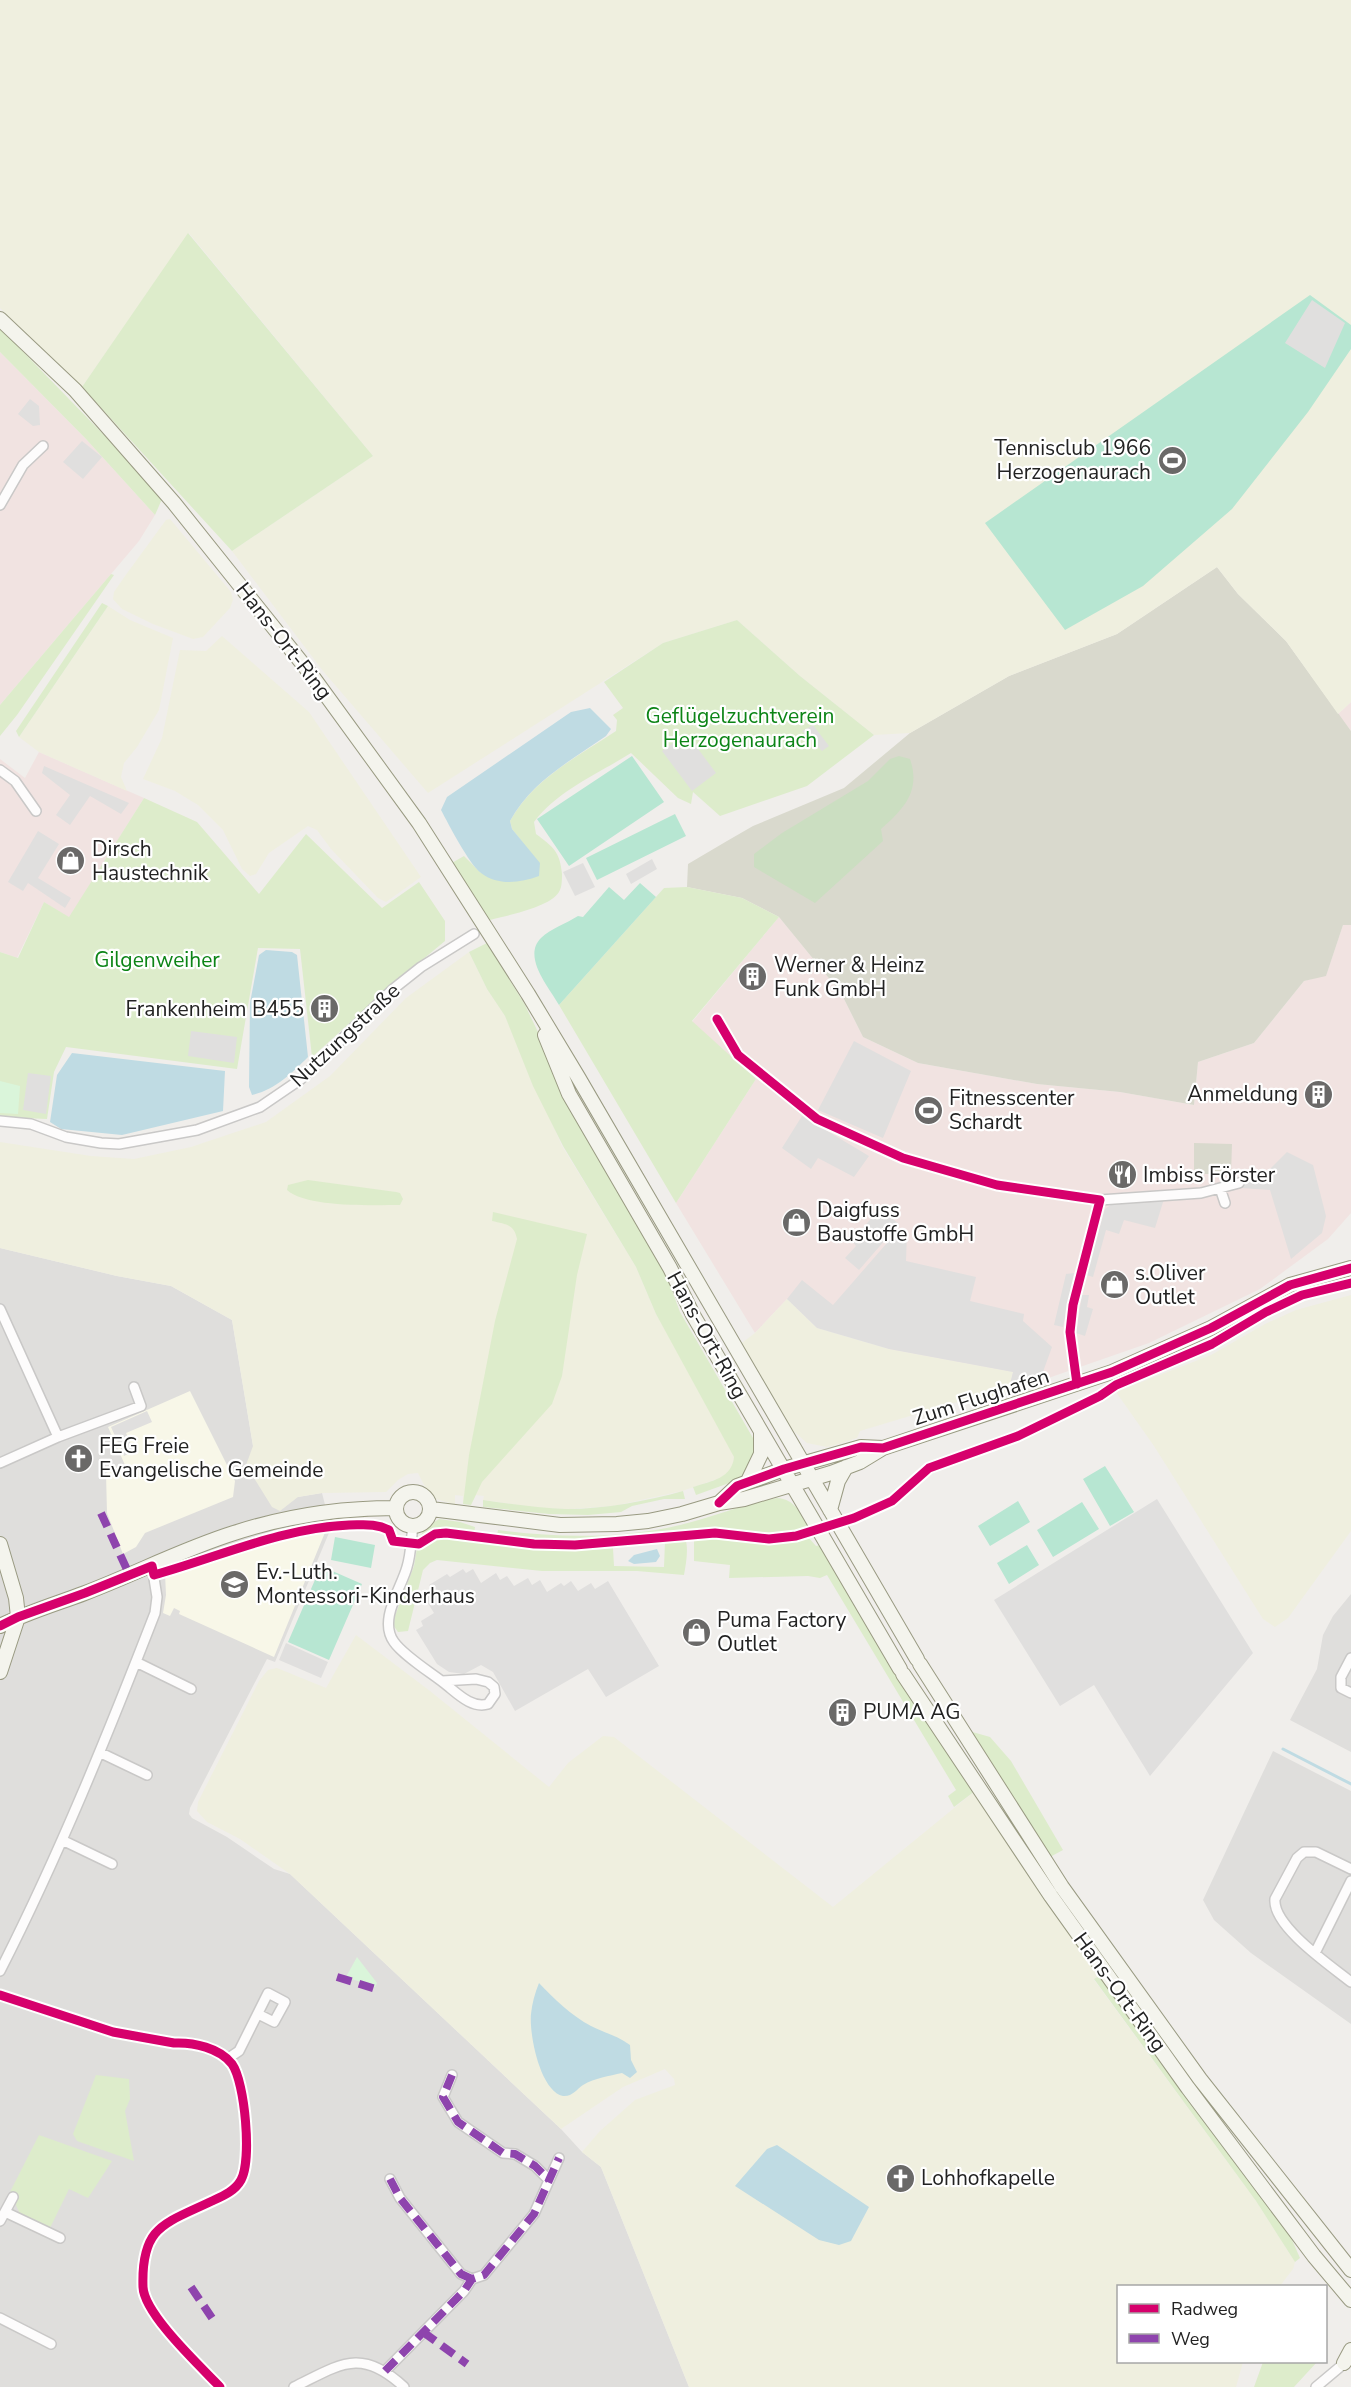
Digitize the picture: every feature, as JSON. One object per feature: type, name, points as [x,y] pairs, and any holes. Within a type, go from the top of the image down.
[{"type":"main road","name":"Hans-Ort-Ring","points":[[0,319],[75,390],[224,563],[310,673],[419,823],[528,994],[919,1661],[1062,1887],[1200,2079],[1351,2270]]},
{"type":"main road","name":"Hans-Ort-Ring","points":[[528,994],[569,1094],[902,1671],[1078,1935],[1188,2088],[1314,2256],[1351,2300]]},
{"type":"main road","name":"Zum Flughafen","points":[[430,1509],[560,1524],[617,1524],[682,1514],[719,1503],[744,1499],[846,1467],[860,1462],[883,1448],[1112,1372],[1185,1341],[1290,1285],[1312,1277],[1351,1268]]},
{"type":"main road","points":[[748,1481],[761,1454],[761,1430]]},
{"type":"main road","name":"Zum Flughafen","points":[[719,1503],[737,1486],[748,1481],[861,1447],[883,1448]]},
{"type":"main road","points":[[830,1510],[838,1481],[846,1467]]},
{"type":"main road","points":[[415,1491],[424,1495],[430,1509],[423,1523],[412,1526],[398,1518],[395,1508],[400,1497],[415,1491]]},
{"type":"main road","points":[[0,1626],[232,1534],[268,1523],[353,1508],[395,1508]]},
{"type":"main road","points":[[0,1545],[16,1598],[18,1617],[0,1672]]},
{"type":"main road","points":[[1348,2360],[1351,2350]]},
{"type":"street","points":[[0,505],[23,465],[44,447]]},
{"type":"street","points":[[0,770],[15,781],[36,811]]},
{"type":"street","name":"Nutzungstraße","points":[[0,1121],[31,1124],[66,1137],[119,1144],[197,1130],[260,1107],[301,1078],[392,990],[421,967],[474,934]]},
{"type":"street","points":[[717,1019],[738,1054],[817,1119],[903,1158],[997,1185],[1100,1200],[1201,1193],[1239,1183]]},
{"type":"street","points":[[1220,1188],[1225,1203]]},
{"type":"street","points":[[1077,1384],[1070,1332],[1073,1305],[1100,1200]]},
{"type":"street","points":[[0,1309],[58,1437]]},
{"type":"street","points":[[0,1463],[58,1437],[141,1406],[134,1387]]},
{"type":"street","points":[[412,1526],[406,1570],[389,1618],[388,1629],[396,1645],[442,1681],[472,1704],[484,1706],[493,1699],[494,1687],[485,1681],[442,1681]]},
{"type":"street","points":[[0,1971],[101,1753],[136,1662],[157,1605],[152,1566]]},
{"type":"street","points":[[1351,1658],[1341,1677],[1341,1688],[1351,1693]]},
{"type":"street","points":[[136,1662],[191,1689]]},
{"type":"street","points":[[101,1753],[147,1775]]},
{"type":"street","points":[[62,1840],[112,1864]]},
{"type":"street","points":[[1351,1869],[1316,1852],[1304,1852],[1297,1858],[1275,1899],[1274,1906],[1284,1922],[1315,1953],[1351,1982]]},
{"type":"street","points":[[1315,1953],[1351,1881]]},
{"type":"street","points":[[0,1995],[113,2032],[213,2049],[233,2066],[239,2078],[246,2128],[248,2156],[242,2179],[225,2195],[159,2227],[148,2244],[143,2281],[145,2298],[153,2314],[220,2387]]},
{"type":"street","points":[[227,2059],[239,2050],[258,2014]]},
{"type":"street","points":[[452,2075],[443,2097],[458,2122],[503,2153],[515,2154],[535,2166],[549,2180]]},
{"type":"street","points":[[385,2371],[456,2299],[472,2279],[484,2275],[528,2222],[560,2158]]},
{"type":"street","points":[[390,2179],[400,2198],[460,2274],[472,2279]]},
{"type":"street","points":[[0,2221],[13,2197]]},
{"type":"street","points":[[5,2212],[60,2238]]},
{"type":"street","points":[[0,2318],[51,2344]]},
{"type":"street","points":[[1316,2387],[1348,2360]]},
{"type":"street","points":[[294,2387],[351,2362],[368,2363],[385,2371],[404,2387]]},
{"type":"shaded area","points":[[1312,300],[1345,323],[1325,368],[1285,343]]},
{"type":"shaded area","points":[[0,352],[86,439],[155,515],[139,541],[0,705]]},
{"type":"shaded area","points":[[30,399],[39,406],[40,425],[33,426],[18,414]]},
{"type":"shaded area","points":[[82,441],[102,457],[83,479],[63,462]]},
{"type":"shaded area","points":[[1217,567],[1238,594],[1286,641],[1351,731],[1351,925],[1343,925],[1326,976],[1304,981],[1254,1043],[1198,1062],[1194,1105],[1120,1092],[1037,1084],[918,1063],[863,1037],[841,993],[779,917],[742,898],[687,887],[688,864],[753,826],[844,788],[910,733],[1009,676],[1117,634]]},
{"type":"shaded area","points":[[1351,702],[1351,731],[1338,714]]},
{"type":"shaded area","points":[[813,725],[829,746],[822,751],[802,731]]},
{"type":"shaded area","points":[[680,738],[684,743],[690,738],[716,773],[692,791],[662,751]]},
{"type":"shaded area","points":[[39,752],[144,798],[69,918],[44,902],[17,958],[0,952],[0,759],[25,778]]},
{"type":"shaded area","points":[[44,766],[129,803],[121,814],[90,796],[70,825],[56,815],[70,795],[42,773]]},
{"type":"shaded area","points":[[38,831],[59,844],[38,878],[71,898],[65,908],[28,883],[23,891],[8,882]]},
{"type":"shaded area","points":[[652,859],[657,869],[631,884],[626,874]]},
{"type":"shaded area","points":[[583,863],[595,887],[575,896],[563,872]]},
{"type":"shaded area","points":[[779,917],[841,993],[863,1037],[918,1063],[1037,1084],[1120,1092],[1194,1105],[1198,1062],[1254,1043],[1304,981],[1326,975],[1343,925],[1351,925],[1351,1213],[1328,1239],[1260,1289],[1149,1343],[1008,1392],[1013,1372],[889,1349],[787,1299],[755,1333],[676,1203],[756,1079],[692,1022]]},
{"type":"shaded area","points":[[191,1031],[237,1037],[234,1063],[188,1056]]},
{"type":"shaded area","points":[[854,1041],[911,1071],[883,1138],[818,1110]]},
{"type":"shaded area","points":[[28,1073],[51,1076],[46,1114],[23,1110]]},
{"type":"shaded area","points":[[802,1116],[869,1156],[854,1177],[818,1158],[811,1169],[782,1148]]},
{"type":"shaded area","points":[[1194,1143],[1232,1144],[1231,1174],[1194,1174]]},
{"type":"shaded area","points":[[1287,1152],[1313,1165],[1326,1216],[1322,1233],[1291,1259],[1270,1190],[1241,1188],[1238,1179],[1267,1172]]},
{"type":"shaded area","points":[[1164,1199],[1155,1228],[1124,1220],[1119,1234],[1106,1230],[1093,1277],[1086,1275],[1105,1209],[1112,1204]]},
{"type":"shaded area","points":[[880,1208],[899,1224],[859,1270],[845,1258],[856,1246],[852,1241]]},
{"type":"shaded area","points":[[900,1228],[907,1232],[906,1261],[976,1277],[970,1301],[1024,1314],[1023,1321],[1052,1347],[1040,1380],[1008,1392],[1013,1372],[889,1349],[817,1328],[787,1299],[802,1280],[833,1305]]},
{"type":"shaded area","points":[[0,1248],[117,1276],[171,1286],[232,1320],[253,1446],[298,1497],[322,1493],[331,1528],[275,1662],[267,1659],[190,1808],[189,1814],[274,1869],[290,1874],[561,2129],[582,2152],[601,2167],[689,2387],[0,2387]]},
{"type":"shaded area","points":[[1074,1273],[1063,1327],[1054,1325],[1066,1274]]},
{"type":"shaded area","points":[[1082,1295],[1089,1295],[1087,1307],[1093,1309],[1085,1336],[1076,1333]]},
{"type":"shaded area","points":[[190,1391],[235,1481],[233,1497],[145,1533],[136,1547],[123,1554],[107,1513],[106,1473],[125,1465],[108,1427]]},
{"type":"shaded area","points":[[147,1411],[152,1422],[126,1433],[134,1451],[124,1456],[111,1427]]},
{"type":"shaded area","points":[[1157,1499],[1253,1653],[1150,1776],[1094,1685],[1060,1706],[994,1600]]},
{"type":"shaded area","name":"Ev.-Luth. Montessori-Kinderhaus","points":[[326,1530],[274,1657],[179,1614],[180,1611],[174,1608],[170,1616],[163,1613],[166,1595],[165,1573],[286,1536]]},
{"type":"shaded area","points":[[463,1569],[466,1573],[473,1569],[481,1583],[496,1573],[500,1580],[507,1576],[514,1586],[528,1578],[532,1585],[540,1580],[547,1592],[561,1583],[564,1586],[571,1581],[578,1591],[591,1583],[595,1589],[608,1581],[659,1666],[606,1697],[588,1669],[515,1711],[493,1672],[481,1665],[464,1674],[449,1672],[437,1664],[416,1630],[423,1626],[421,1621],[434,1613],[424,1597],[433,1592],[429,1585],[447,1574],[450,1577]]},
{"type":"shaded area","points":[[1351,1594],[1351,1752],[1290,1720],[1317,1669],[1323,1635],[1333,1616]]},
{"type":"shaded area","points":[[286,1643],[328,1662],[321,1678],[279,1660]]},
{"type":"shaded area","points":[[1273,1751],[1351,1791],[1351,2024],[1251,1953],[1214,1920],[1203,1900]]},
{"type":"green space","points":[[0,0],[1351,0],[1351,702],[1338,714],[1286,641],[1238,594],[1217,567],[1117,634],[1009,676],[910,733],[874,735],[800,676],[737,620],[663,643],[428,793],[323,671],[232,551],[373,456],[189,233],[82,387],[0,308]]},
{"type":"green space","points":[[188,233],[373,456],[232,551],[82,387]]},
{"type":"green space","name":"Tennisclub 1966 Herzogenaurach","points":[[1310,295],[1351,325],[1351,349],[1308,412],[1232,509],[1143,586],[1065,630],[985,523]]},
{"type":"green space","points":[[0,328],[103,434],[162,499],[155,515],[86,439],[0,352]]},
{"type":"green space","points":[[170,519],[231,592],[233,600],[230,608],[203,637],[193,639],[153,624],[122,609],[113,599],[114,592],[125,576],[166,520]]},
{"type":"green space","points":[[111,574],[114,575],[0,736],[0,705]]},
{"type":"green space","points":[[102,603],[108,606],[19,737],[16,731]]},
{"type":"green space","points":[[108,606],[130,620],[173,638],[159,710],[137,747],[124,763],[121,777],[127,791],[39,752],[19,737]]},
{"type":"green space","name":"Geflügelzuchtverein Herzogenaurach","points":[[737,620],[800,676],[874,735],[807,786],[720,816],[693,792],[691,804],[678,798],[631,753],[579,783],[555,801],[534,822],[536,834],[551,846],[561,866],[561,886],[554,898],[536,907],[486,921],[450,864],[464,856],[481,873],[523,843],[512,829],[510,821],[520,806],[543,781],[557,770],[616,731],[617,720],[613,715],[623,708],[604,682],[663,643]]},
{"type":"green space","points":[[222,636],[309,712],[421,877],[386,902],[378,898],[331,849],[317,830],[308,826],[269,853],[256,874],[250,876],[242,869],[223,830],[198,805],[175,791],[143,779],[162,738],[180,650],[206,651]]},
{"type":"green space","points":[[632,756],[664,802],[569,866],[537,819]]},
{"type":"green space","points":[[899,756],[910,759],[913,770],[912,790],[908,798],[897,814],[881,829],[883,841],[815,903],[754,867],[754,854],[782,833],[868,781],[890,759]]},
{"type":"green space","name":"Gilgenweiher","points":[[144,798],[197,822],[259,894],[306,834],[382,908],[419,882],[445,921],[445,941],[312,1057],[300,949],[258,948],[237,1069],[66,1047],[54,1072],[47,1119],[0,1117],[0,952],[18,958],[44,902],[69,917]]},
{"type":"green space","points":[[675,814],[686,836],[597,880],[586,858]]},
{"type":"green space","points":[[640,883],[656,897],[559,1005],[536,963],[534,954],[541,938],[578,916],[583,917],[609,887],[624,900]]},
{"type":"green space","points":[[687,887],[742,898],[779,917],[692,1021],[756,1079],[676,1203],[559,1005],[664,888]]},
{"type":"green space","points":[[487,943],[525,1005],[548,1053],[665,1271],[680,1312],[753,1438],[757,1451],[743,1478],[696,1495],[693,1487],[720,1478],[729,1470],[734,1457],[656,1314],[636,1267],[563,1146],[533,1086],[505,1016],[487,989],[469,952]]},
{"type":"green space","points":[[469,952],[487,989],[505,1016],[562,1146],[636,1267],[656,1314],[729,1443],[734,1457],[733,1466],[723,1477],[682,1491],[613,1506],[540,1508],[483,1500],[484,1496],[476,1495],[471,1505],[463,1504],[463,1496],[455,1495],[455,1504],[436,1499],[424,1485],[418,1473],[408,1474],[386,1492],[322,1493],[298,1497],[280,1511],[272,1507],[246,1465],[253,1446],[232,1320],[171,1286],[117,1276],[0,1248],[0,1142],[91,1156],[134,1159],[191,1147],[266,1122],[330,1076],[406,998]]},
{"type":"green space","points":[[0,1081],[20,1086],[18,1114],[0,1113]]},
{"type":"green space","points":[[308,1180],[396,1192],[400,1193],[403,1199],[400,1205],[325,1203],[297,1196],[287,1190],[288,1185]]},
{"type":"green space","points":[[493,1212],[587,1234],[577,1275],[562,1376],[552,1404],[482,1482],[471,1505],[463,1504],[469,1455],[495,1321],[517,1239],[514,1230],[505,1224],[492,1221]]},
{"type":"green space","points":[[1351,1295],[1351,1531],[1288,1618],[1275,1627],[1263,1619],[1154,1446],[1116,1392],[1211,1355],[1265,1324],[1296,1310]]},
{"type":"green space","points":[[787,1299],[817,1328],[889,1349],[1013,1372],[1008,1392],[953,1403],[860,1431],[857,1438],[839,1444],[827,1447],[807,1443],[788,1426],[739,1345],[755,1333]]},
{"type":"green space","points":[[1105,1466],[1134,1512],[1110,1526],[1083,1479]]},
{"type":"green space","points":[[683,1491],[685,1499],[664,1499],[632,1506],[621,1512],[588,1515],[549,1514],[483,1507],[483,1500],[567,1509],[596,1508]]},
{"type":"green space","points":[[777,1498],[793,1504],[809,1527],[794,1532],[767,1535],[700,1530],[602,1542],[497,1536],[498,1530],[543,1535],[589,1536],[658,1530]]},
{"type":"green space","points":[[1018,1501],[1030,1522],[990,1546],[978,1526]]},
{"type":"green space","points":[[1082,1502],[1099,1529],[1053,1557],[1037,1530]]},
{"type":"green space","points":[[439,1519],[475,1527],[474,1534],[435,1530],[418,1540],[426,1527]]},
{"type":"green space","points":[[335,1537],[375,1545],[371,1568],[331,1560]]},
{"type":"green space","points":[[447,1537],[560,1549],[613,1548],[614,1566],[664,1567],[665,1541],[685,1538],[687,1556],[684,1575],[637,1571],[542,1571],[437,1560],[423,1570],[408,1631],[398,1632],[393,1621],[414,1566],[417,1548],[436,1538]]},
{"type":"green space","points":[[808,1537],[816,1546],[821,1545],[975,1791],[954,1807],[948,1796],[956,1790],[827,1575],[820,1578],[808,1576],[729,1578],[730,1565],[694,1561],[694,1538],[780,1543]]},
{"type":"green space","points":[[1027,1545],[1039,1565],[1009,1584],[997,1563]]},
{"type":"green space","points":[[321,1566],[362,1584],[329,1660],[288,1642]]},
{"type":"green space","points":[[356,1635],[549,1787],[568,1763],[603,1736],[614,1737],[833,1907],[975,1791],[1099,1976],[1094,1980],[1256,2201],[1295,2262],[1293,2269],[1281,2285],[1117,2285],[1117,2363],[1243,2363],[1236,2387],[689,2387],[601,2167],[582,2152],[600,2131],[635,2100],[675,2085],[674,2079],[665,2069],[623,2087],[561,2129],[290,1874],[240,1839],[207,1822],[197,1811],[198,1802],[259,1681],[268,1670],[277,1668],[326,1688]]},
{"type":"green space","points":[[969,1731],[990,1737],[1011,1761],[1063,1850],[1050,1857]]},
{"type":"green space","points":[[357,1957],[377,1983],[375,1987],[346,1977]]},
{"type":"green space","points":[[1099,1976],[1289,2233],[1300,2258],[1295,2262],[1256,2201],[1094,1979]]},
{"type":"green space","points":[[96,2075],[129,2079],[130,2099],[125,2111],[134,2161],[77,2141],[73,2134]]},
{"type":"green space","points":[[39,2135],[112,2161],[88,2198],[69,2189],[50,2228],[20,2214],[16,2205],[17,2197],[9,2194]]},
{"type":"green space","points":[[1263,2363],[1316,2363],[1294,2387],[1254,2387]]},
{"type":"water","points":[[590,708],[611,729],[606,736],[552,773],[529,795],[510,821],[512,829],[540,863],[539,876],[502,882],[481,873],[465,853],[441,810],[447,797],[571,712]]},
{"type":"water","name":"Gilgenweiher","points":[[266,950],[292,952],[297,955],[308,1057],[276,1085],[252,1095],[249,1087],[250,1003],[259,955]]},
{"type":"water","points":[[72,1053],[225,1071],[223,1111],[122,1135],[61,1129],[50,1122],[57,1075]]},
{"type":"water","points":[[657,1549],[660,1556],[656,1562],[634,1564],[628,1561],[634,1555]]},
{"type":"water","points":[[539,1983],[577,2017],[630,2045],[631,2060],[637,2072],[630,2078],[622,2073],[597,2079],[566,2096],[555,2092],[542,2073],[532,2035],[531,2010]]},
{"type":"water","points":[[777,2145],[869,2207],[851,2241],[839,2245],[819,2240],[735,2186],[767,2149]]},
{"type":"waterway","points":[[1283,1749],[1351,1784]]},
{"type":"marked path","points":[[101,1513],[129,1574]]},
{"type":"marked path","points":[[337,1977],[379,1990]]},
{"type":"marked path","points":[[452,2075],[443,2097],[458,2122],[503,2153],[515,2154],[535,2166],[549,2180]]},
{"type":"marked path","points":[[385,2371],[464,2291],[472,2279],[484,2275],[534,2214],[559,2158]]},
{"type":"marked path","points":[[390,2179],[400,2198],[461,2274],[472,2279]]},
{"type":"marked path","points":[[191,2287],[212,2318]]},
{"type":"marked path","points":[[423,2332],[467,2364]]},
{"type":"cycle path","points":[[717,1019],[738,1055],[817,1119],[903,1158],[997,1185],[1100,1200],[1073,1305],[1070,1332],[1077,1384]]},
{"type":"cycle path","points":[[719,1503],[737,1486],[784,1469],[861,1447],[883,1448],[1112,1372],[1211,1328],[1290,1285],[1351,1268]]},
{"type":"cycle path","points":[[0,1626],[152,1566],[154,1575],[250,1544],[324,1527],[374,1525],[389,1530],[393,1541],[419,1544],[435,1534],[446,1533],[534,1544],[575,1545],[715,1533],[769,1539],[796,1536],[854,1518],[892,1501],[929,1468],[1018,1436],[1100,1396],[1116,1385],[1212,1344],[1266,1312],[1302,1295],[1351,1283]]},
{"type":"cycle path","points":[[0,1995],[113,2032],[206,2047],[221,2054],[232,2064],[237,2073],[246,2121],[246,2156],[241,2180],[228,2193],[169,2222],[159,2230],[151,2239],[143,2267],[143,2287],[153,2311],[174,2339],[220,2387]]},
{"type":"place","name":"Tennisclub 1966 Herzogenaurach","points":[[1172,460]]},
{"type":"place","name":"Dirsch Haustechnik","points":[[71,861]]},
{"type":"place","name":"Werner & Heinz Funk GmbH","points":[[753,977]]},
{"type":"place","name":"Frankenheim B455","points":[[325,1009]]},
{"type":"place","name":"Anmeldung","points":[[1319,1094]]},
{"type":"place","name":"Fitnesscenter Schardt","points":[[928,1110]]},
{"type":"place","name":"Imbiss Förster","points":[[1122,1175]]},
{"type":"place","name":"Daigfuss Baustoffe GmbH","points":[[796,1222]]},
{"type":"place","name":"s.Oliver Outlet","points":[[1114,1285]]},
{"type":"place","name":"FEG Freie Evangelische Gemeinde","points":[[78,1458]]},
{"type":"place","name":"Ev.-Luth. Montessori-Kinderhaus","points":[[235,1584]]},
{"type":"place","name":"Puma Factory Outlet","points":[[696,1632]]},
{"type":"place","name":"PUMA AG","points":[[842,1712]]},
{"type":"place","name":"Lohhofkapelle","points":[[900,2178]]}]
